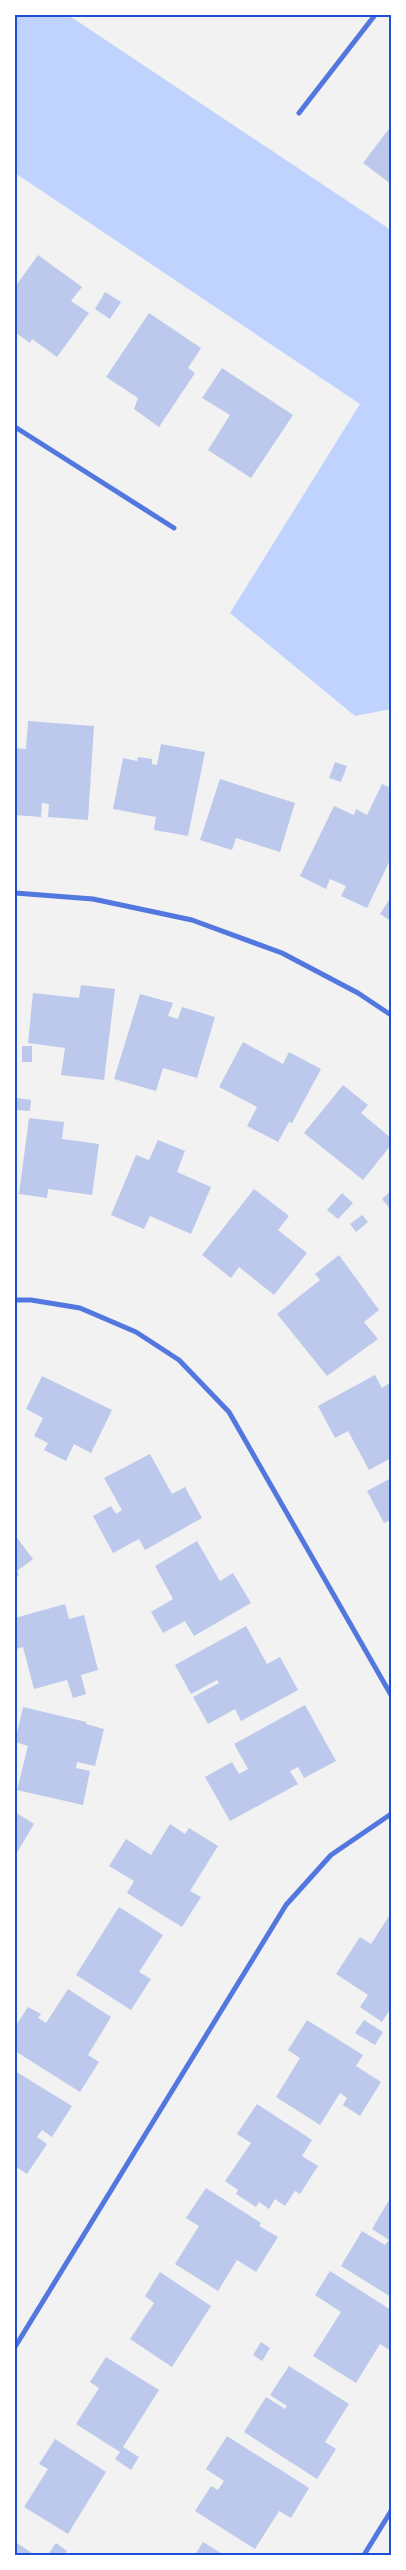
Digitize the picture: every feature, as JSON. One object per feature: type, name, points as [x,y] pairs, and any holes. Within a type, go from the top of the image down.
[{"type":"street","points":[[299,113],[375,15]]},
{"type":"street","points":[[15,427],[174,528]]},
{"type":"street","points":[[15,893],[93,899],[192,920],[282,954],[358,992],[391,1015]]},
{"type":"street","points":[[15,1300],[31,1300],[80,1308],[136,1332],[179,1360],[229,1412],[391,1695]]},
{"type":"street","points":[[15,2347],[286,1906],[332,1855],[391,1814]]},
{"type":"street","points":[[364,2555],[391,2511]]},
{"type":"water","points":[[15,15],[68,15],[391,230],[391,709],[355,716],[230,613],[360,404],[15,173]]},
{"type":"building","points":[[391,126],[391,184],[363,163]]},
{"type":"building","points":[[38,255],[82,287],[71,301],[89,313],[57,357],[32,339],[30,343],[15,332],[15,287]]},
{"type":"building","points":[[105,292],[121,302],[110,319],[95,309]]},
{"type":"building","points":[[149,313],[201,348],[188,368],[195,373],[159,427],[134,409],[138,398],[106,377]]},
{"type":"building","points":[[222,368],[293,415],[251,478],[208,450],[230,415],[202,398]]},
{"type":"building","points":[[28,721],[94,726],[88,820],[48,817],[49,804],[42,803],[41,817],[15,815],[15,748],[26,749]]},
{"type":"building","points":[[161,744],[205,752],[188,836],[154,830],[156,817],[113,809],[123,758],[137,761],[138,757],[152,759],[152,764],[157,765]]},
{"type":"building","points":[[335,762],[347,766],[341,782],[329,778]]},
{"type":"building","points":[[220,779],[295,803],[280,852],[236,838],[232,850],[200,840]]},
{"type":"building","points":[[382,784],[391,788],[391,858],[367,908],[341,896],[346,886],[330,879],[326,889],[300,876],[334,806],[354,815],[356,809],[367,815]]},
{"type":"building","points":[[391,897],[391,921],[380,914]]},
{"type":"building","points":[[81,985],[115,989],[104,1080],[61,1075],[65,1048],[28,1043],[33,993],[79,998]]},
{"type":"building","points":[[140,994],[173,1003],[168,1016],[178,1019],[182,1007],[215,1017],[197,1078],[163,1068],[156,1091],[114,1079]]},
{"type":"building","points":[[243,1042],[283,1064],[289,1052],[321,1069],[292,1123],[289,1122],[278,1142],[247,1126],[257,1107],[219,1087]]},
{"type":"building","points":[[22,1046],[32,1046],[32,1062],[22,1062]]},
{"type":"building","points":[[343,1085],[368,1105],[361,1113],[391,1138],[391,1145],[363,1180],[304,1133]]},
{"type":"building","points":[[17,1098],[31,1100],[30,1111],[16,1110]]},
{"type":"building","points":[[29,1118],[64,1122],[62,1139],[99,1144],[92,1195],[48,1189],[47,1198],[19,1194]]},
{"type":"building","points":[[158,1140],[185,1151],[177,1172],[211,1187],[191,1234],[150,1216],[144,1229],[111,1215],[136,1155],[149,1160]]},
{"type":"building","points":[[254,1189],[289,1216],[278,1230],[307,1253],[274,1295],[239,1267],[231,1278],[202,1255]]},
{"type":"building","points":[[391,1191],[391,1210],[382,1199]]},
{"type":"building","points":[[342,1193],[353,1203],[338,1219],[327,1210]]},
{"type":"building","points":[[362,1215],[368,1222],[356,1232],[350,1224]]},
{"type":"building","points":[[339,1255],[379,1310],[364,1322],[378,1339],[327,1376],[277,1314],[320,1280],[315,1274]]},
{"type":"building","points":[[375,1375],[382,1388],[391,1382],[391,1458],[369,1470],[348,1431],[335,1438],[318,1406]]},
{"type":"building","points":[[42,1376],[112,1410],[91,1453],[74,1444],[66,1461],[44,1450],[48,1443],[34,1436],[43,1418],[26,1409]]},
{"type":"building","points":[[150,1454],[172,1494],[185,1487],[202,1518],[145,1550],[139,1539],[113,1553],[93,1516],[111,1506],[116,1514],[122,1510],[104,1478]]},
{"type":"building","points":[[391,1478],[391,1520],[384,1523],[367,1491]]},
{"type":"building","points":[[15,1535],[33,1559],[17,1571],[19,1575],[15,1578]]},
{"type":"building","points":[[197,1541],[220,1581],[233,1573],[251,1603],[194,1636],[185,1621],[163,1633],[151,1612],[173,1599],[155,1566]]},
{"type":"building","points":[[65,1604],[69,1619],[84,1615],[98,1670],[81,1675],[86,1694],[73,1698],[67,1680],[34,1689],[23,1647],[15,1649],[15,1618]]},
{"type":"building","points":[[246,1626],[267,1664],[280,1657],[298,1690],[241,1721],[235,1709],[208,1724],[193,1697],[219,1683],[217,1680],[191,1694],[175,1665]]},
{"type":"building","points":[[305,1705],[336,1761],[304,1778],[298,1767],[290,1771],[298,1784],[230,1821],[205,1777],[232,1762],[239,1774],[248,1769],[234,1744]]},
{"type":"building","points":[[23,1707],[86,1722],[86,1724],[104,1729],[95,1766],[77,1762],[76,1768],[90,1771],[83,1805],[17,1790],[28,1746],[15,1742]]},
{"type":"building","points":[[15,1812],[34,1824],[15,1856]]},
{"type":"building","points":[[170,1824],[185,1834],[189,1828],[218,1846],[190,1891],[201,1897],[182,1927],[127,1893],[134,1881],[109,1866],[126,1839],[151,1855]]},
{"type":"building","points":[[119,1907],[163,1935],[139,1972],[151,1979],[131,2010],[76,1975]]},
{"type":"building","points":[[391,1913],[391,2008],[382,2022],[360,2007],[368,1995],[336,1974],[360,1937],[371,1944]]},
{"type":"building","points":[[68,1989],[111,2017],[88,2055],[99,2062],[80,2092],[15,2051],[15,2027],[28,2007],[41,2014],[38,2018],[46,2023]]},
{"type":"building","points":[[307,2020],[363,2055],[356,2066],[381,2082],[360,2116],[343,2105],[347,2098],[340,2093],[320,2125],[276,2097],[300,2058],[288,2050]]},
{"type":"building","points":[[364,2020],[383,2032],[375,2045],[355,2033]]},
{"type":"building","points":[[15,2071],[72,2106],[52,2137],[42,2130],[37,2137],[47,2144],[27,2174],[15,2166]]},
{"type":"building","points":[[257,2104],[312,2140],[302,2156],[318,2166],[300,2194],[295,2191],[285,2206],[275,2199],[269,2209],[259,2202],[256,2207],[236,2194],[238,2190],[225,2181],[251,2143],[237,2134]]},
{"type":"building","points":[[206,2188],[261,2223],[259,2226],[278,2237],[256,2272],[237,2260],[218,2291],[175,2264],[199,2226],[186,2218]]},
{"type":"building","points":[[389,2200],[391,2201],[391,2297],[341,2266],[362,2231],[385,2245],[389,2240],[372,2229]]},
{"type":"building","points":[[330,2271],[391,2310],[391,2351],[380,2344],[356,2383],[313,2356],[341,2312],[315,2295]]},
{"type":"building","points":[[160,2272],[211,2306],[172,2367],[130,2339],[154,2303],[145,2296]]},
{"type":"building","points":[[261,2342],[270,2348],[262,2361],[253,2355]]},
{"type":"building","points":[[106,2357],[159,2390],[123,2447],[139,2457],[131,2470],[115,2459],[120,2452],[76,2424],[99,2388],[90,2382]]},
{"type":"building","points":[[289,2366],[349,2404],[325,2442],[336,2449],[317,2479],[244,2432],[266,2397],[285,2409],[287,2406],[270,2395]]},
{"type":"building","points":[[227,2436],[309,2488],[291,2518],[279,2511],[255,2549],[195,2511],[211,2486],[218,2490],[224,2481],[206,2469]]},
{"type":"building","points":[[55,2439],[106,2472],[68,2534],[24,2507],[48,2469],[39,2464]]},
{"type":"building","points":[[203,2542],[224,2555],[195,2555]]},
{"type":"building","points":[[17,2543],[35,2555],[15,2555]]},
{"type":"building","points":[[56,2543],[67,2551],[64,2555],[49,2553]]}]
